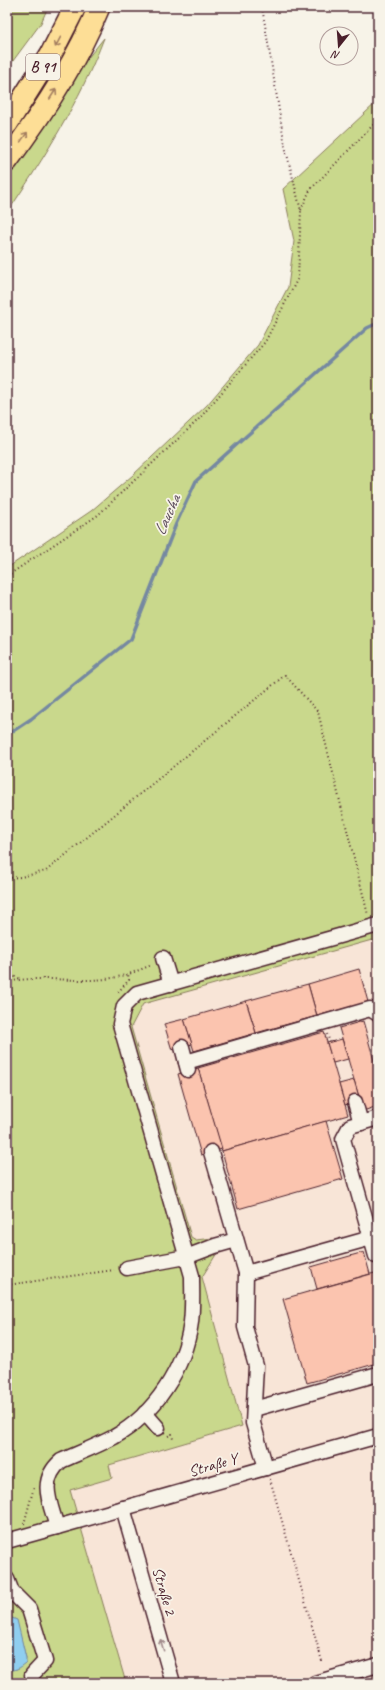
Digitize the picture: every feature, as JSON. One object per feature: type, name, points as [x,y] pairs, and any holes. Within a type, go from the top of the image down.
[{"type":"highway","name":"B 91","points":[[7,124],[51,54],[75,7]]},
{"type":"highway","name":"B 91","points":[[7,161],[37,119],[65,75],[84,40],[99,7]]},
{"type":"street","points":[[57,1527],[47,1493],[49,1475],[54,1467],[61,1461],[114,1437],[145,1413],[161,1395],[177,1368],[188,1338],[192,1307],[192,1276],[120,1024],[124,1006],[137,993],[375,926]]},
{"type":"street","points":[[164,959],[171,984]]},
{"type":"street","points":[[182,1048],[187,1066],[238,1047],[308,1032],[327,1017],[370,1009],[378,1014]]},
{"type":"street","points":[[355,1102],[361,1123]]},
{"type":"street","points":[[378,1118],[350,1126],[343,1139],[372,1219],[371,1238],[376,1256],[378,1255]]},
{"type":"street","points":[[211,1152],[246,1274],[245,1327],[256,1366],[253,1423],[266,1468]]},
{"type":"street","points":[[246,1274],[371,1238]]},
{"type":"street","points":[[127,1268],[186,1257],[214,1246],[236,1240]]},
{"type":"street","points":[[254,1409],[378,1374]]},
{"type":"street","points":[[145,1413],[161,1432]]},
{"type":"street","name":"Straße Y","points":[[7,1541],[378,1436]]},
{"type":"street","name":"Straße 2","points":[[123,1508],[173,1683]]},
{"type":"street","points":[[7,1580],[12,1592],[29,1609],[45,1661],[32,1675]]},
{"type":"street","points":[[315,1683],[378,1665]]},
{"type":"path","points":[[7,576],[98,515],[198,420],[265,342],[298,278],[301,211],[285,146],[262,7]]},
{"type":"path","points":[[301,211],[310,190],[378,120]]},
{"type":"path","points":[[7,878],[21,878],[46,871],[285,675],[318,712],[375,926]]},
{"type":"path","points":[[7,982],[50,978],[103,979],[128,974],[164,959]]},
{"type":"path","points":[[7,974],[22,980]]},
{"type":"path","points":[[120,991],[129,980],[128,974]]},
{"type":"path","points":[[374,1062],[378,1060]]},
{"type":"path","points":[[7,1285],[127,1268]]},
{"type":"path","points":[[161,1432],[172,1434],[173,1439]]},
{"type":"path","points":[[266,1468],[322,1661]]},
{"type":"path","points":[[20,1527],[25,1523],[35,1483]]},
{"type":"shaded area","points":[[372,940],[378,944],[378,1683],[126,1683],[70,1490],[112,1478],[109,1465],[242,1426],[202,1277],[217,1253],[213,1238],[196,1240],[191,1237],[131,1027],[143,1004]]},
{"type":"green space","points":[[7,7],[48,7],[41,23],[7,69]]},
{"type":"green space","points":[[104,38],[73,107],[7,213],[7,176],[47,122],[87,59]]},
{"type":"green space","points":[[378,101],[378,944],[372,940],[143,1004],[131,1027],[191,1237],[196,1240],[213,1238],[217,1253],[202,1277],[242,1426],[109,1465],[112,1478],[70,1490],[126,1683],[7,1683],[7,1670],[19,1668],[26,1658],[16,1620],[7,1616],[7,568],[91,511],[133,475],[207,405],[258,345],[288,287],[294,241],[283,189]]},
{"type":"water","points":[[7,1616],[17,1620],[26,1658],[26,1663],[15,1670],[7,1670]]},
{"type":"building","points":[[359,969],[368,1002],[317,1016],[308,984]]},
{"type":"building","points":[[308,984],[317,1016],[256,1033],[246,1001]]},
{"type":"building","points":[[246,1001],[256,1033],[194,1051],[184,1019]]},
{"type":"building","points":[[184,1019],[192,1044],[172,1050],[164,1024]]},
{"type":"building","points":[[363,1021],[378,1075],[378,1106],[363,1111],[339,1028]]},
{"type":"building","points":[[324,1032],[348,1115],[222,1151],[198,1068]]},
{"type":"building","points":[[342,1039],[348,1059],[333,1063],[327,1043]]},
{"type":"building","points":[[198,1068],[222,1149],[201,1155],[178,1074]]},
{"type":"building","points":[[354,1080],[360,1100],[345,1105],[339,1084]]},
{"type":"building","points":[[326,1121],[343,1179],[238,1209],[222,1151]]},
{"type":"building","points":[[364,1252],[370,1274],[317,1289],[311,1267]]},
{"type":"building","points":[[378,1272],[378,1363],[307,1383],[283,1299]]},
{"type":"waterway","name":"Laucha","points":[[7,735],[31,719],[131,639],[176,524],[196,481],[367,328],[378,323]]}]
